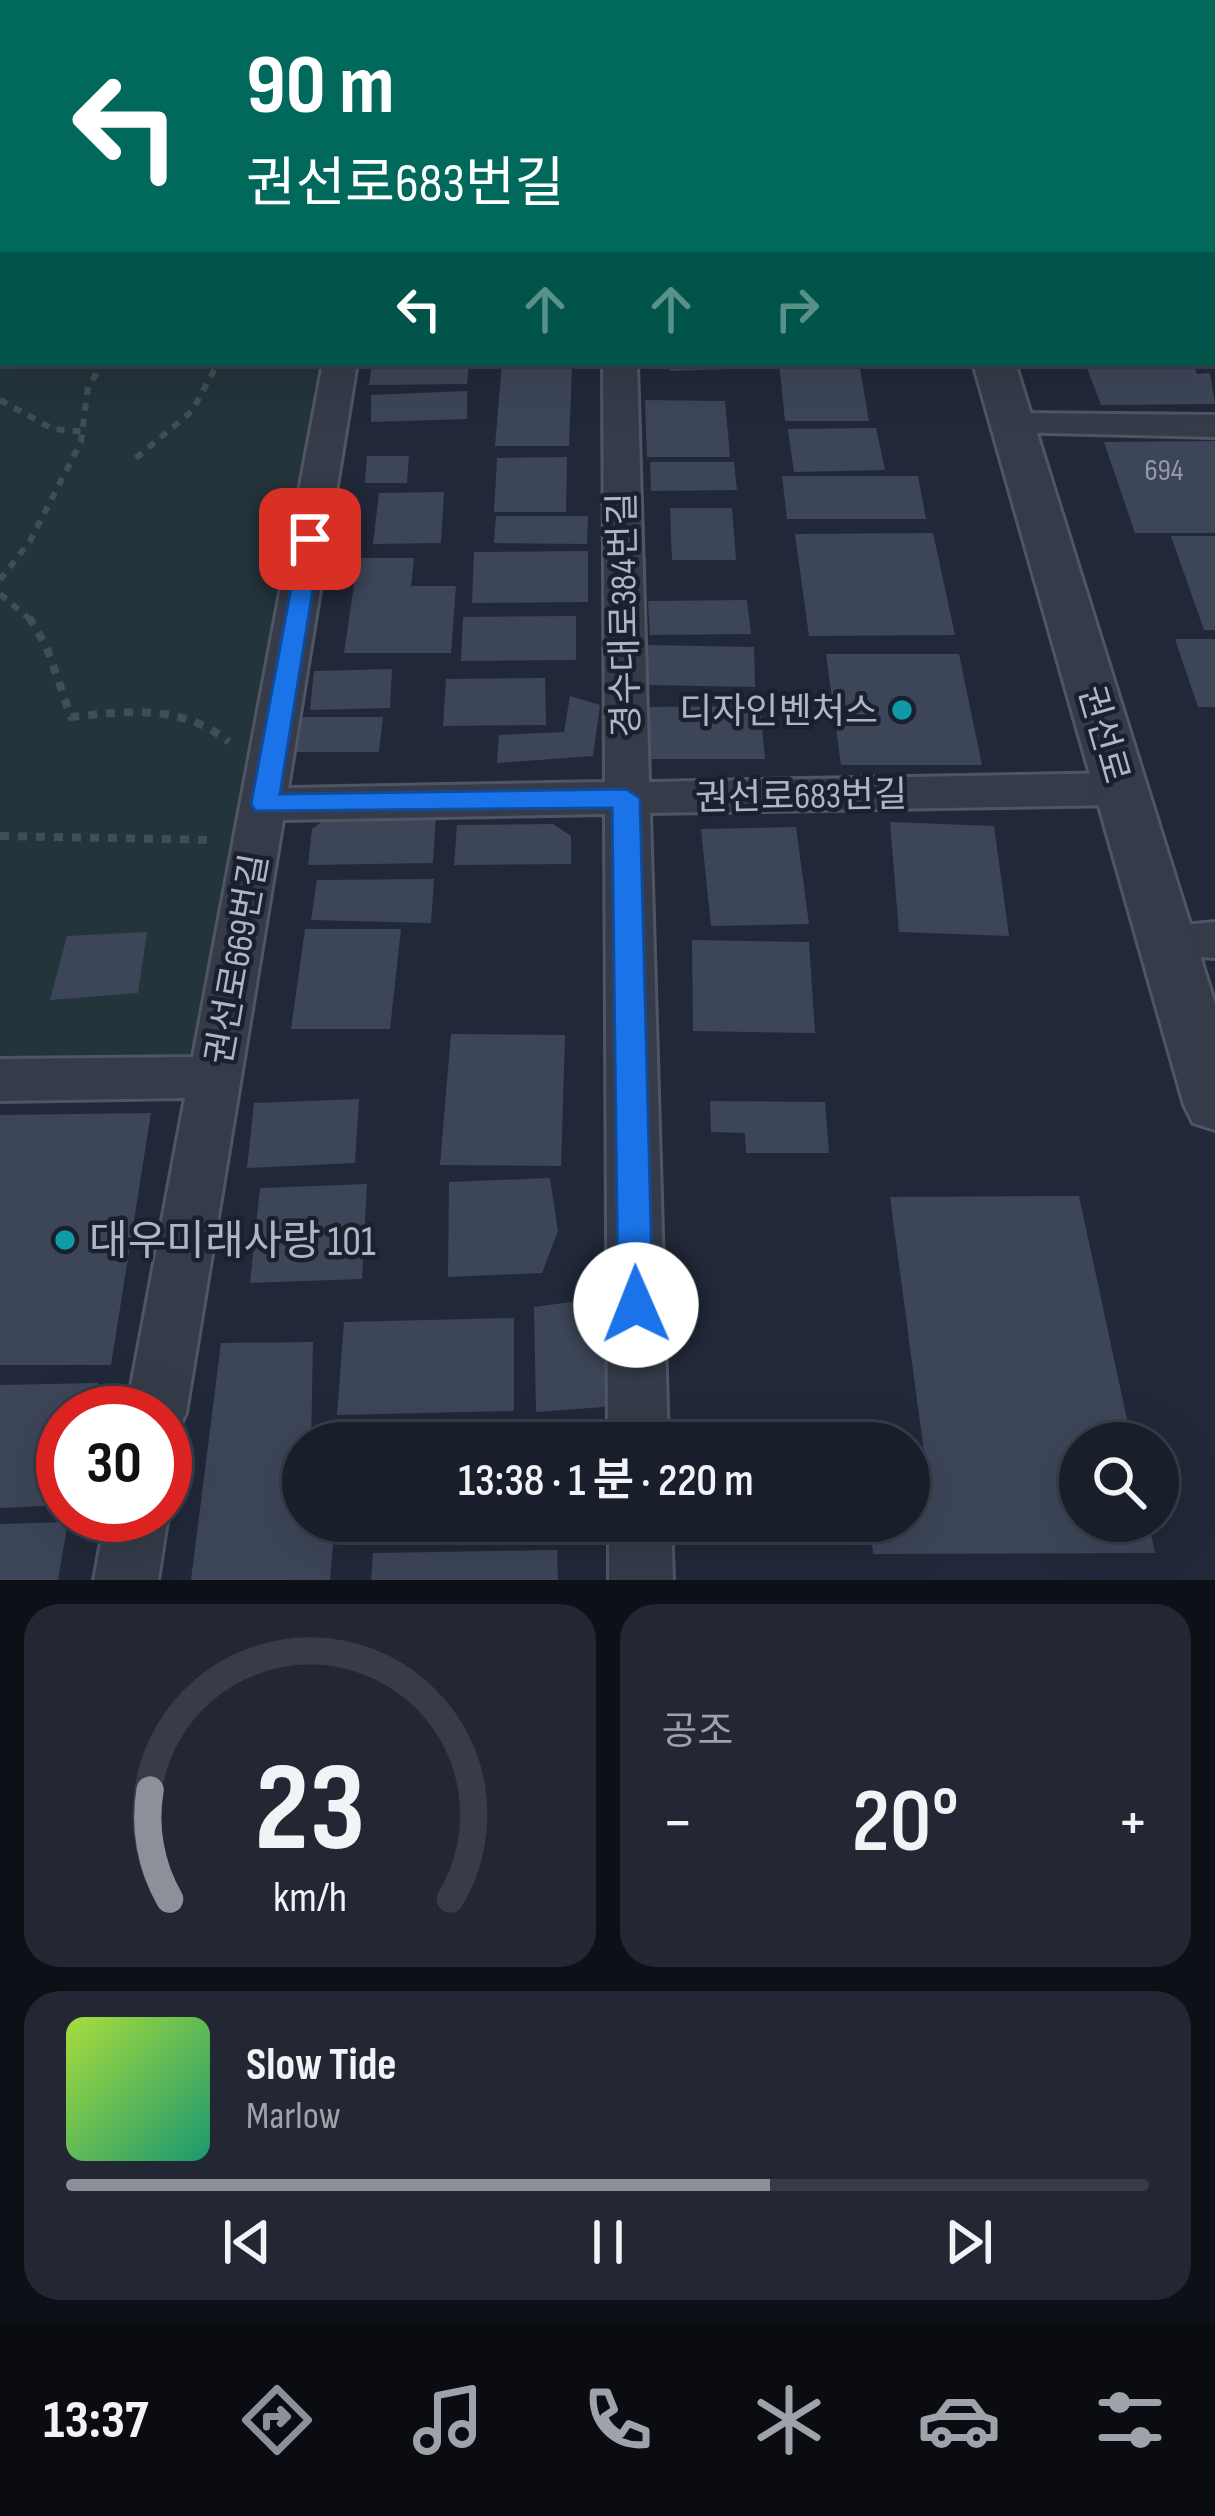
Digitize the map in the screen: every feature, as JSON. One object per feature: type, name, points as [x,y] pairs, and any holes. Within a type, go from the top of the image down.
[{"type":"street","name":"권선로669번길","points":[[160,1386],[339,366]]},
{"type":"street","name":"경수대로384번길","points":[[620,366],[638,1422]]},
{"type":"street","name":"권선로","points":[[995,366],[1121,789],[1192,940],[1215,1105]]},
{"type":"street","points":[[1015,424],[1215,426]]},
{"type":"street","name":"권선로683번길","points":[[261,822],[626,798],[1121,789]]},
{"type":"street","points":[[0,1080],[215,1077]]},
{"type":"street","points":[[126,1580],[132,1542]]},
{"type":"street","points":[[640,1542],[641,1580]]},
{"type":"path","points":[[0,580],[30,542],[34,524],[85,432],[81,418],[91,374],[100,366]]},
{"type":"path","points":[[136,458],[192,410],[216,366]]},
{"type":"path","points":[[0,400],[53,429],[85,432]]},
{"type":"path","points":[[0,595],[35,622],[50,648],[71,717],[147,708],[216,729],[254,767],[261,822],[0,836]]},
{"type":"shaded area","points":[[0,366],[329,366],[199,1058],[0,1065]]},
{"type":"building","points":[[372,366],[469,366],[467,384],[369,385]]},
{"type":"building","points":[[502,366],[572,368],[569,446],[495,446]]},
{"type":"building","points":[[669,366],[727,369],[670,371]]},
{"type":"building","points":[[779,366],[860,366],[869,421],[785,421]]},
{"type":"building","points":[[1086,366],[1193,366],[1197,374],[1210,373],[1215,404],[1101,405]]},
{"type":"building","points":[[467,391],[467,419],[371,422],[371,395]]},
{"type":"building","points":[[645,400],[725,401],[730,457],[647,457]]},
{"type":"building","points":[[876,428],[885,470],[794,472],[788,429]]},
{"type":"building","points":[[1215,441],[1215,533],[1135,533],[1104,442]]},
{"type":"building","points":[[367,456],[409,456],[407,483],[365,483]]},
{"type":"building","points":[[567,457],[566,512],[494,512],[497,458]]},
{"type":"building","points":[[650,462],[734,462],[737,490],[651,491]]},
{"type":"building","points":[[782,476],[918,476],[926,519],[787,519]]},
{"type":"building","points":[[444,492],[441,543],[373,544],[379,493]]},
{"type":"building","points":[[670,508],[732,508],[736,560],[672,560]]},
{"type":"building","points":[[496,516],[588,516],[587,544],[494,543]]},
{"type":"building","points":[[933,533],[955,635],[809,636],[795,534]]},
{"type":"building","points":[[1171,536],[1215,536],[1215,630],[1204,630]]},
{"type":"building","points":[[588,551],[588,602],[472,603],[474,552]]},
{"type":"building","points":[[358,558],[414,558],[411,586],[456,586],[451,653],[344,653]]},
{"type":"building","points":[[747,600],[751,634],[650,635],[648,601]]},
{"type":"building","points":[[576,616],[576,660],[461,661],[463,617]]},
{"type":"building","points":[[1175,639],[1215,639],[1215,707],[1198,707]]},
{"type":"building","points":[[648,645],[754,647],[755,687],[647,685]]},
{"type":"building","name":"디자인벤처스","points":[[826,654],[959,654],[982,765],[841,765]]},
{"type":"building","points":[[392,669],[390,708],[310,710],[314,671]]},
{"type":"building","points":[[545,678],[546,725],[443,726],[446,679]]},
{"type":"building","points":[[570,696],[600,705],[593,756],[497,763],[499,735],[564,732]]},
{"type":"building","points":[[760,706],[765,759],[649,759],[647,707]]},
{"type":"building","points":[[302,717],[383,717],[379,752],[296,752]]},
{"type":"building","points":[[436,814],[433,863],[308,865],[312,829],[330,816]]},
{"type":"building","points":[[890,822],[994,826],[1009,936],[899,932]]},
{"type":"building","points":[[553,824],[571,836],[571,864],[454,865],[457,825]]},
{"type":"building","points":[[796,827],[809,924],[711,926],[701,829]]},
{"type":"building","points":[[434,879],[431,923],[311,920],[317,880]]},
{"type":"building","points":[[305,929],[401,929],[390,1029],[291,1029]]},
{"type":"building","points":[[147,932],[138,993],[50,1000],[67,936]]},
{"type":"building","points":[[692,940],[809,942],[815,1033],[693,1031]]},
{"type":"building","points":[[451,1034],[565,1035],[561,1166],[440,1165]]},
{"type":"building","points":[[359,1099],[355,1163],[247,1168],[254,1103]]},
{"type":"building","points":[[710,1101],[825,1102],[829,1153],[746,1153],[745,1133],[711,1132]]},
{"type":"building","name":"대우미래사랑 101","points":[[151,1113],[111,1365],[0,1365],[0,1115]]},
{"type":"building","points":[[550,1178],[558,1231],[542,1273],[448,1277],[449,1182]]},
{"type":"building","points":[[367,1184],[362,1279],[250,1283],[260,1188]]},
{"type":"building","points":[[1079,1196],[1127,1422],[1059,1422],[1059,1542],[1153,1542],[1155,1553],[873,1554],[872,1542],[930,1542],[930,1422],[920,1422],[890,1197]]},
{"type":"building","points":[[616,1296],[617,1406],[536,1412],[534,1307]]},
{"type":"building","points":[[514,1318],[514,1411],[337,1415],[344,1322]]},
{"type":"building","points":[[313,1342],[311,1422],[282,1422],[282,1542],[333,1542],[330,1580],[191,1580],[221,1343]]},
{"type":"building","points":[[98,1383],[36,1386],[36,1506],[0,1508],[0,1385]]},
{"type":"building","points":[[36,1523],[36,1542],[65,1542],[58,1580],[0,1580],[0,1524]]},
{"type":"building","points":[[557,1550],[558,1580],[371,1580],[373,1553]]},
{"type":"place","name":"디자인벤처스","points":[[902,710]]},
{"type":"place","name":"대우미래사랑 101","points":[[65,1240]]},
{"type":"route","points":[[310,539],[265,804],[626,798],[636,1305]]}]
